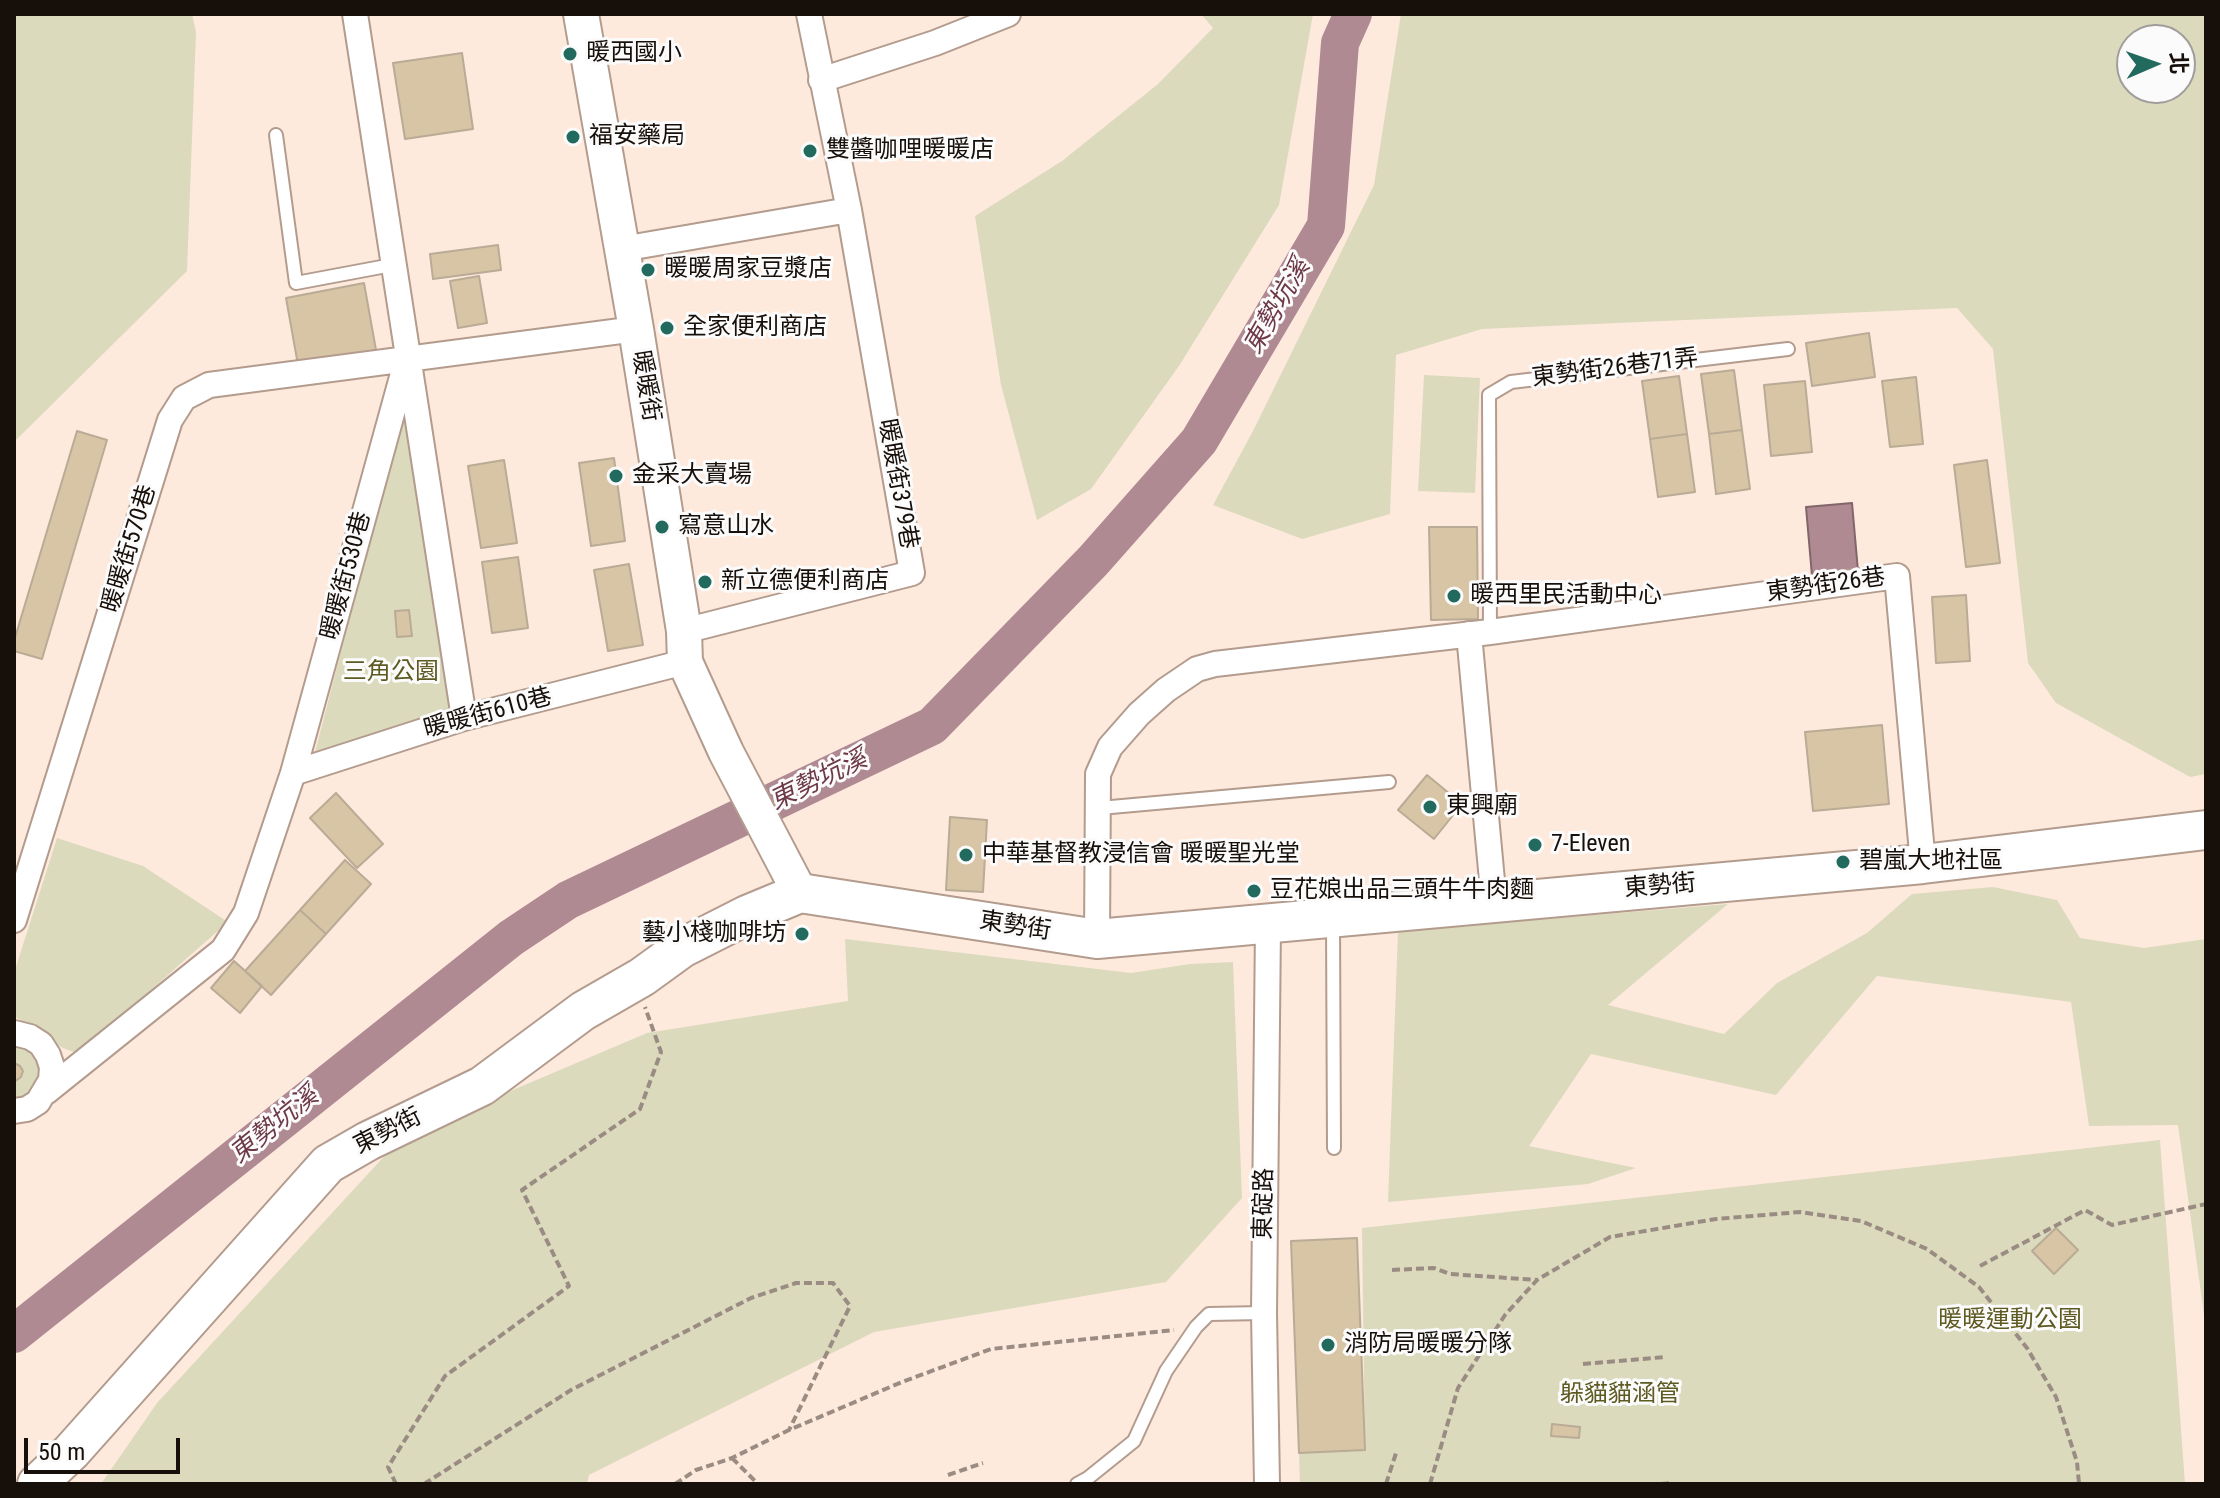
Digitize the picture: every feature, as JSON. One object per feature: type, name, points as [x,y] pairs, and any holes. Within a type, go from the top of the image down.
[{"type":"main road","name":"東勢街","points":[[37,1484],[71,1452],[328,1164],[368,1141],[482,1086],[583,1011],[642,977],[682,948],[747,915],[794,880],[1097,939],[1923,864],[2206,830]]},
{"type":"street","name":"暖暖街530巷","points":[[18,1113],[38,1102],[46,1092],[223,950],[246,913],[293,773],[407,359],[355,14]]},
{"type":"street","name":"暖暖街","points":[[581,14],[636,329],[685,646],[726,752],[794,880]]},
{"type":"street","name":"暖暖街379巷","points":[[685,646],[912,573],[849,210],[809,14]]},
{"type":"street","points":[[821,80],[935,43],[1008,14]]},
{"type":"street","points":[[622,249],[849,210]]},
{"type":"street","name":"暖暖街570巷","points":[[14,920],[170,420],[184,398],[209,385],[636,329]]},
{"type":"street","points":[[407,359],[464,718]]},
{"type":"street","name":"東勢街26巷","points":[[1097,939],[1098,774],[1110,747],[1139,714],[1166,690],[1197,669],[1215,664],[1480,633],[1897,576],[1923,864]]},
{"type":"street","points":[[1480,633],[1494,902]]},
{"type":"street","name":"暖暖街610巷","points":[[293,773],[685,646]]},
{"type":"street","name":"東碇路","points":[[1267,1484],[1264,1313],[1268,925]]},
{"type":"street","points":[[14,1033],[41,1044],[48,1055],[52,1067],[46,1092]]},
{"type":"lane","points":[[276,135],[296,283],[392,265]]},
{"type":"lane","name":"東勢街26巷71弄","points":[[1480,633],[1489,395],[1511,382],[1788,349]]},
{"type":"lane","points":[[1100,808],[1389,782]]},
{"type":"lane","points":[[1333,918],[1334,1148]]},
{"type":"lane","points":[[1077,1484],[1134,1441],[1166,1371],[1196,1327],[1209,1314],[1264,1313]]},
{"type":"path","points":[[396,1484],[388,1467],[445,1376],[569,1286],[522,1190],[640,1109],[661,1052],[646,1014],[642,977]]},
{"type":"path","points":[[1980,1266],[2085,1210],[2112,1225],[2206,1204]]},
{"type":"path","points":[[1430,1484],[1458,1388],[1505,1315],[1537,1280],[1610,1237],[1716,1219],[1800,1212],[1861,1221],[1927,1249],[1979,1287],[2027,1348],[2056,1397],[2077,1462],[2079,1484]]},
{"type":"path","points":[[1392,1270],[1434,1268],[1450,1274],[1537,1280]]},
{"type":"path","points":[[424,1484],[571,1390],[751,1298],[796,1283],[833,1283],[850,1306],[789,1430]]},
{"type":"path","points":[[675,1484],[696,1470],[732,1458],[789,1430],[902,1382],[991,1349],[1196,1327]]},
{"type":"path","points":[[1583,1364],[1665,1357]]},
{"type":"path","points":[[1386,1484],[1397,1450]]},
{"type":"path","points":[[732,1458],[758,1484]]},
{"type":"path","points":[[948,1475],[983,1463]]},
{"type":"path","points":[[1661,1484],[1673,1483]]},
{"type":"green space","points":[[14,14],[192,14],[196,32],[187,271],[14,442]]},
{"type":"green space","points":[[1201,14],[1313,14],[1279,205],[1179,366],[1091,489],[1037,520],[1001,385],[975,216],[1062,161],[1158,84],[1213,28]]},
{"type":"green space","points":[[1401,14],[2206,14],[2206,774],[2190,777],[2056,703],[2028,663],[1993,349],[1957,308],[1482,329],[1396,355],[1390,514],[1302,539],[1213,505],[1253,431],[1374,185]]},
{"type":"green space","points":[[1424,375],[1480,378],[1475,493],[1418,491]]},
{"type":"green space","name":"三角公園","points":[[405,404],[450,711],[315,752]]},
{"type":"green space","points":[[57,838],[143,866],[228,922],[85,1048],[74,1052],[14,1016],[14,973]]},
{"type":"green space","points":[[1993,887],[2057,900],[2080,938],[2144,948],[2206,939],[2206,1330],[2178,1125],[2089,1126],[2071,1002],[1877,976],[1776,1095],[1591,1054],[1529,1146],[1636,1168],[1588,1184],[1388,1202],[1398,931],[1728,904],[1608,1005],[1724,1034],[1777,983],[1867,933],[1912,894]]},
{"type":"green space","points":[[845,939],[1131,973],[1190,964],[1233,962],[1242,1198],[1166,1282],[874,1332],[589,1475],[587,1484],[101,1484],[157,1403],[402,1137],[647,1033],[848,1001]]},
{"type":"green space","points":[[14,1044],[32,1052],[41,1069],[40,1079],[30,1095],[14,1101]]},
{"type":"green space","name":"暖暖運動公園","points":[[2160,1140],[2185,1484],[1300,1484],[1299,1453],[1365,1450],[1362,1228]]},
{"type":"shaded area","points":[[1852,503],[1858,571],[1812,576],[1806,507]]},
{"type":"building","points":[[462,53],[473,129],[405,139],[393,63]]},
{"type":"building","points":[[498,245],[501,270],[433,279],[430,254]]},
{"type":"building","points":[[479,276],[487,323],[458,328],[450,281]]},
{"type":"building","points":[[364,283],[376,350],[298,365],[286,298]]},
{"type":"building","points":[[1869,333],[1875,377],[1812,386],[1806,343]]},
{"type":"building","points":[[1734,370],[1742,430],[1709,434],[1701,374]]},
{"type":"building","points":[[1679,376],[1687,434],[1650,439],[1642,381]]},
{"type":"building","points":[[1916,377],[1923,444],[1890,447],[1882,381]]},
{"type":"building","points":[[1805,381],[1812,452],[1771,456],[1764,385]]},
{"type":"building","points":[[1742,430],[1750,489],[1716,494],[1709,434]]},
{"type":"building","points":[[77,431],[107,440],[42,659],[14,651],[14,641]]},
{"type":"building","points":[[1687,434],[1695,492],[1658,497],[1650,439]]},
{"type":"building","points":[[614,458],[625,541],[591,546],[579,463]]},
{"type":"building","points":[[504,460],[517,543],[481,548],[468,466]]},
{"type":"building","points":[[1987,460],[2000,563],[1966,567],[1954,465]]},
{"type":"building","name":"暖西里民活動中心","points":[[1429,527],[1477,527],[1478,619],[1431,620]]},
{"type":"building","points":[[518,557],[528,628],[492,633],[482,562]]},
{"type":"building","points":[[629,564],[643,645],[608,651],[594,570]]},
{"type":"building","points":[[1966,595],[1970,661],[1936,663],[1932,597]]},
{"type":"building","points":[[409,610],[412,636],[397,637],[395,611]]},
{"type":"building","points":[[1882,725],[1889,804],[1813,811],[1805,732]]},
{"type":"building","name":"東興廟","points":[[1427,775],[1462,804],[1434,839],[1398,810]]},
{"type":"building","points":[[336,793],[383,844],[357,868],[310,818]]},
{"type":"building","name":"中華基督教浸信會 暖暖聖光堂","points":[[950,817],[987,820],[983,892],[946,890]]},
{"type":"building","points":[[345,860],[371,884],[326,934],[300,910]]},
{"type":"building","points":[[300,910],[326,934],[271,995],[245,971]]},
{"type":"building","points":[[234,961],[262,986],[240,1013],[211,988]]},
{"type":"building","points":[[14,1063],[23,1071],[14,1082]]},
{"type":"building","points":[[2056,1228],[2078,1250],[2054,1274],[2032,1251]]},
{"type":"building","name":"消防局暖暖分隊","points":[[1357,1238],[1365,1450],[1299,1453],[1291,1241]]},
{"type":"building","points":[[1552,1424],[1580,1427],[1579,1438],[1551,1436]]},
{"type":"waterway","name":"東勢坑溪","points":[[14,1334],[511,938],[568,900],[932,726],[1093,561],[1199,441],[1326,226],[1340,43],[1353,14]]},
{"type":"place","name":"暖西國小","points":[[570,54]]},
{"type":"place","name":"福安藥局","points":[[573,137]]},
{"type":"place","name":"雙醬咖哩暖暖店","points":[[810,151]]},
{"type":"place","name":"暖暖周家豆漿店","points":[[648,270]]},
{"type":"place","name":"全家便利商店","points":[[667,328]]},
{"type":"place","name":"金采大賣場","points":[[616,476]]},
{"type":"place","name":"寫意山水","points":[[662,527]]},
{"type":"place","name":"新立德便利商店","points":[[705,582]]},
{"type":"place","name":"暖西里民活動中心","points":[[1454,596]]},
{"type":"place","name":"東興廟","points":[[1430,807]]},
{"type":"place","name":"7-Eleven","points":[[1535,845]]},
{"type":"place","name":"中華基督教浸信會 暖暖聖光堂","points":[[966,855]]},
{"type":"place","name":"碧嵐大地社區","points":[[1843,862]]},
{"type":"place","name":"豆花娘出品三頭牛牛肉麵","points":[[1254,891]]},
{"type":"place","name":"藝小棧咖啡坊","points":[[802,934]]},
{"type":"place","name":"消防局暖暖分隊","points":[[1328,1345]]},
{"type":"park label","name":"躲貓貓涵管","points":[[1620,1395]]}]
